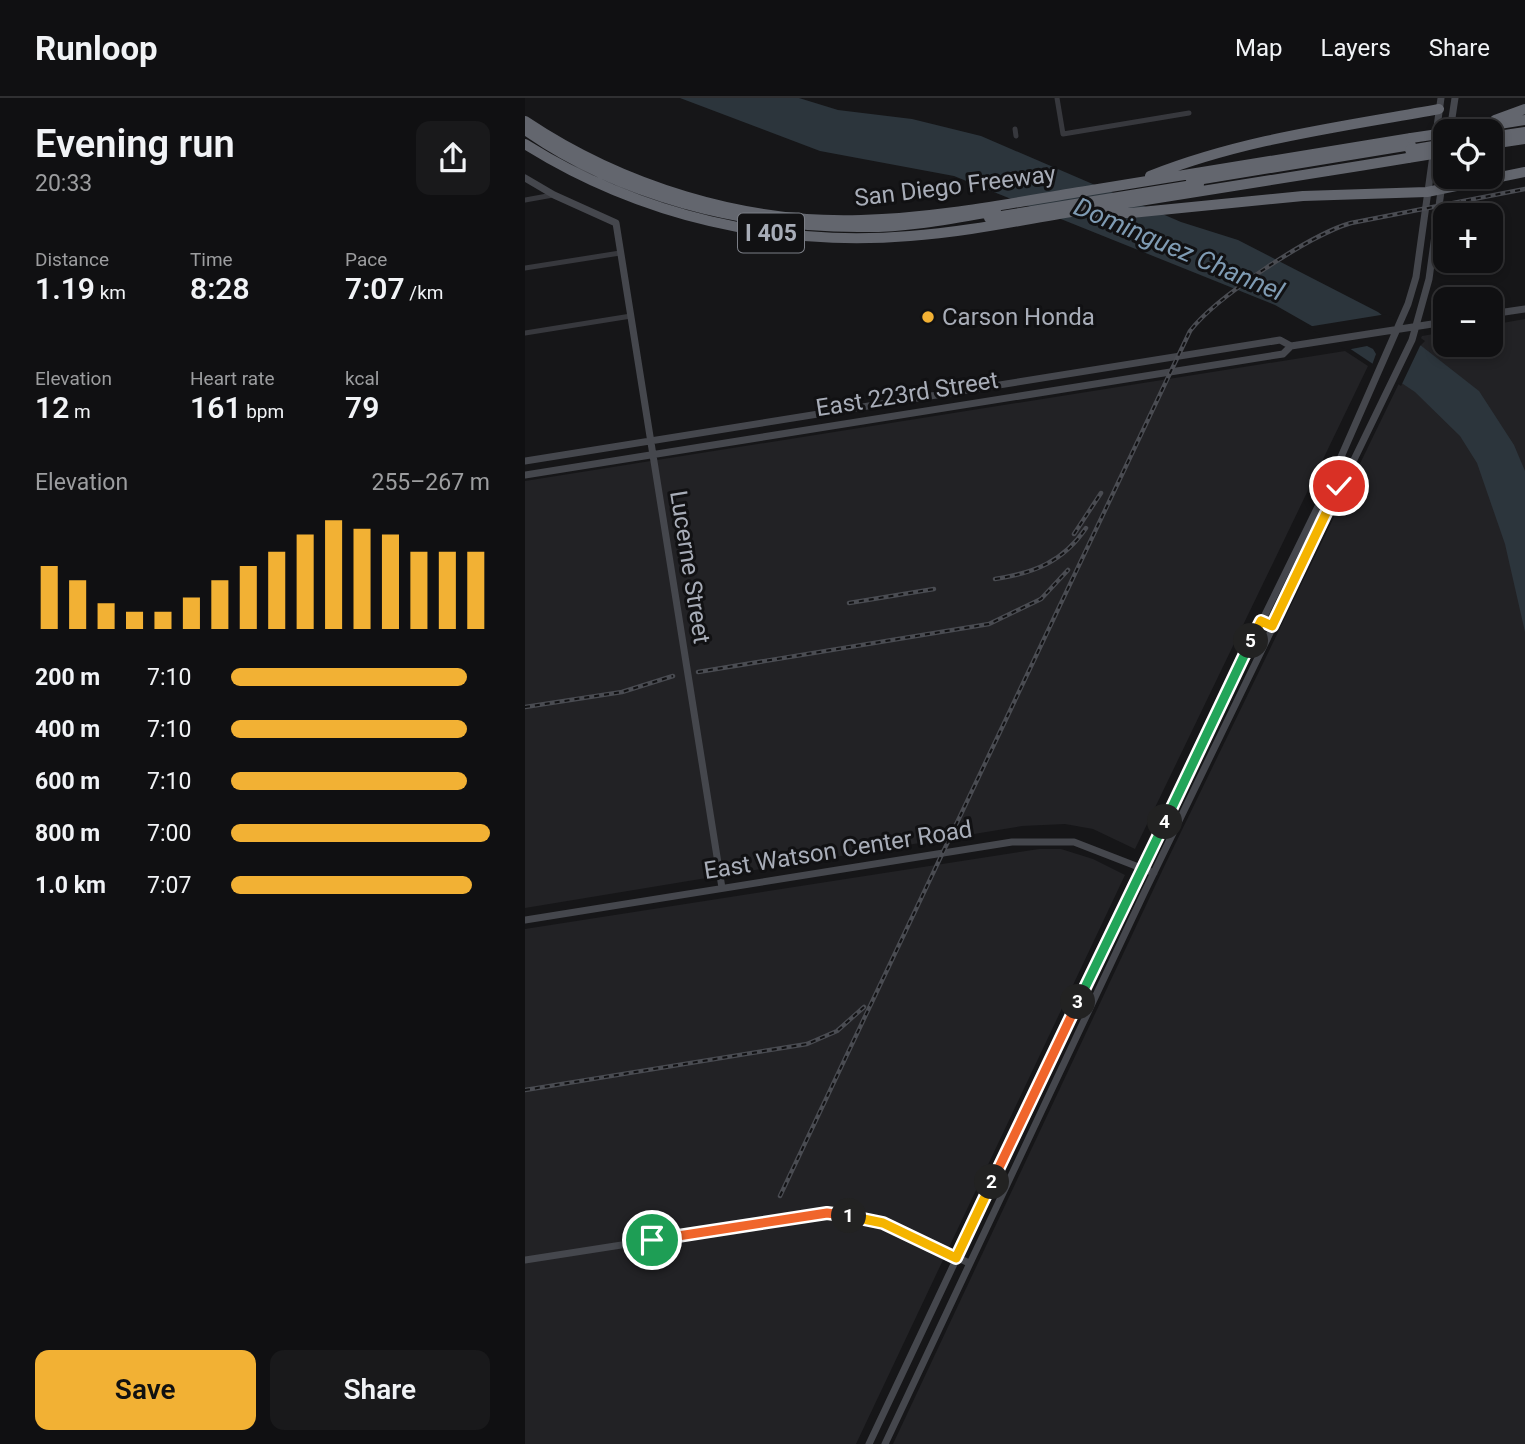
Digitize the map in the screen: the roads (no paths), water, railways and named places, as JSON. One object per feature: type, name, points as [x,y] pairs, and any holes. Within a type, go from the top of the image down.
[{"type":"highway","points":[[1130,184],[1216,152],[1440,103]]},
{"type":"highway","points":[[1498,119],[1525,109]]},
{"type":"highway","points":[[1503,124],[1525,120]]},
{"type":"highway","name":"San Diego Freeway","points":[[525,121],[589,158],[643,181],[703,201],[757,212],[858,220],[915,216],[1130,184],[1410,148],[1433,151]]},
{"type":"highway","points":[[1503,133],[1525,129]]},
{"type":"highway","points":[[525,132],[570,162],[630,190],[694,210],[756,223],[803,229],[887,230],[1433,144]]},
{"type":"highway","name":"San Diego Freeway","points":[[525,144],[582,176],[638,200],[697,219],[758,232],[815,237],[885,238],[1165,197],[1410,148],[1433,138]]},
{"type":"highway","points":[[1503,142],[1525,139]]},
{"type":"highway","points":[[1068,212],[1131,213],[1303,196],[1441,191],[1525,172]]},
{"type":"main road","points":[[1451,119],[1455,98]]},
{"type":"main road","points":[[869,1444],[1141,868],[1330,482],[1405,312],[1416,277],[1440,103]]},
{"type":"main road","points":[[525,178],[554,195]]},
{"type":"main road","points":[[1439,203],[1441,191]]},
{"type":"main road","name":"Lucerne Street","points":[[554,195],[616,223],[722,888]]},
{"type":"main road","points":[[1421,239],[1433,242]]},
{"type":"main road","points":[[885,1444],[1154,873],[1419,324],[1433,249]]},
{"type":"main road","points":[[1503,312],[1525,309]]},
{"type":"main road","points":[[1419,324],[1433,322]]},
{"type":"main road","name":"East 223rd Street","points":[[525,475],[1283,354],[1290,346],[1397,330],[1419,324]]},
{"type":"main road","name":"East 223rd Street","points":[[525,461],[1280,340],[1290,346]]},
{"type":"main road","points":[[1261,621],[1272,626]]},
{"type":"main road","name":"East Watson Center Road","points":[[525,920],[955,850],[1046,840],[1074,842],[1154,873]]},
{"type":"main road","points":[[525,1260],[827,1213],[883,1223],[969,1264]]},
{"type":"street","points":[[1057,98],[1063,134],[1189,113]]},
{"type":"street","points":[[525,200],[554,195]]},
{"type":"street","points":[[525,268],[621,253]]},
{"type":"street","points":[[525,333],[631,316]]},
{"type":"water","name":"Dominguez Channel","points":[[680,98],[799,98],[838,110],[912,119],[981,136],[1181,222],[1238,240],[1378,312],[1479,391],[1514,445],[1525,471],[1525,632],[1505,544],[1477,463],[1460,436],[1415,392],[1340,342],[1275,305],[954,176],[820,151]]},
{"type":"railway","points":[[780,1196],[1190,331],[1202,317],[1241,285],[1289,253],[1334,229],[1351,223],[1525,189]]},
{"type":"railway","points":[[1074,534],[1101,493]]},
{"type":"railway","points":[[995,579],[1046,564],[1068,549],[1086,528]]},
{"type":"railway","points":[[698,672],[989,624],[1041,599],[1068,570]]},
{"type":"railway","points":[[849,603],[934,589]]},
{"type":"railway","points":[[525,707],[622,692],[673,676]]},
{"type":"railway","points":[[525,1090],[807,1044],[837,1031],[864,1007]]},
{"type":"place","name":"Carson Honda","points":[[928,317]]}]
